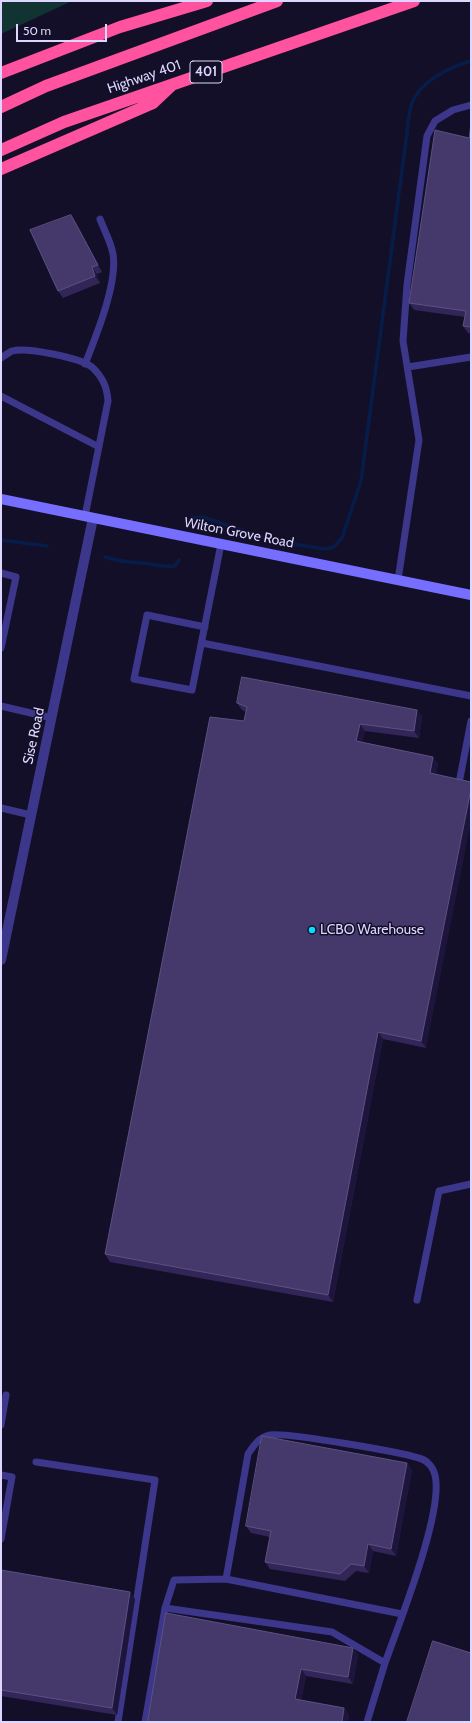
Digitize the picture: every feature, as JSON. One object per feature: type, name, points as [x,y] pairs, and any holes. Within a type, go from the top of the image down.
[{"type":"highway","points":[[1,73],[120,27],[207,1]]},
{"type":"highway","name":"Highway 401","points":[[1,106],[46,86],[277,1]]},
{"type":"highway","name":"Highway 401","points":[[1,150],[64,122],[176,82],[414,1]]},
{"type":"highway","points":[[1,169],[152,103],[176,82]]},
{"type":"main road","name":"Wilton Grove Road","points":[[1,499],[471,595]]},
{"type":"street","name":"Sise Road","points":[[1,960],[3,936],[52,718],[89,517]]},
{"type":"lane","points":[[398,580],[419,440],[403,341],[407,285],[427,136],[435,121],[453,110],[471,105]]},
{"type":"lane","points":[[85,364],[103,316],[114,266],[113,253],[100,219]]},
{"type":"lane","points":[[1,358],[12,351],[29,350],[85,364],[92,367],[107,388],[108,401],[99,447],[89,517]]},
{"type":"lane","points":[[408,367],[471,357]]},
{"type":"lane","points":[[1,396],[99,447]]},
{"type":"lane","points":[[205,627],[147,615],[134,679],[192,690],[202,643],[221,544]]},
{"type":"lane","points":[[1,573],[16,577],[1,648]]},
{"type":"lane","points":[[202,643],[471,696]]},
{"type":"lane","points":[[1,706],[52,718]]},
{"type":"lane","points":[[460,778],[471,720]]},
{"type":"lane","points":[[1,808],[31,814]]},
{"type":"lane","points":[[418,1300],[439,1191],[471,1184]]},
{"type":"lane","points":[[1,1426],[6,1395]]},
{"type":"lane","points":[[226,1579],[248,1454],[260,1438],[271,1435],[296,1436],[407,1455],[426,1461],[434,1470],[436,1482],[436,1496],[426,1543],[385,1663],[367,1722]]},
{"type":"lane","points":[[36,1462],[155,1480],[118,1722]]},
{"type":"lane","points":[[1,1475],[12,1477],[1,1539]]},
{"type":"lane","points":[[145,1722],[165,1608],[174,1580],[226,1579],[402,1614]]},
{"type":"lane","points":[[165,1608],[332,1632],[385,1663]]},
{"type":"green space","points":[[1,1],[72,1],[1,34]]},
{"type":"building","points":[[471,122],[471,327],[463,326],[466,311],[409,303],[435,130],[469,138]]},
{"type":"building","points":[[71,215],[98,265],[92,267],[95,276],[58,291],[30,230]]},
{"type":"building","name":"LCBO Warehouse","points":[[242,677],[417,710],[414,731],[360,724],[356,741],[433,757],[430,773],[471,782],[471,789],[421,1041],[378,1032],[328,1295],[105,1254],[210,717],[244,721],[247,707],[237,703]]},
{"type":"building","points":[[262,1436],[407,1463],[391,1549],[368,1544],[364,1566],[351,1564],[340,1574],[265,1562],[271,1531],[246,1526]]},
{"type":"building","points":[[1,1570],[130,1592],[112,1708],[1,1690]]},
{"type":"building","points":[[166,1613],[353,1648],[348,1677],[301,1669],[295,1699],[344,1708],[342,1722],[148,1722]]},
{"type":"building","points":[[433,1641],[471,1653],[471,1722],[407,1722]]},
{"type":"waterway","points":[[186,526],[186,523],[192,518],[203,517],[273,541],[325,549],[334,547],[342,538],[361,481],[409,116],[412,103],[422,88],[437,76],[454,67],[471,61]]},
{"type":"waterway","points":[[1,540],[47,546]]},
{"type":"waterway","points":[[105,557],[124,561],[167,566],[175,566],[179,560]]},
{"type":"place","name":"LCBO Warehouse","points":[[312,930]]}]
